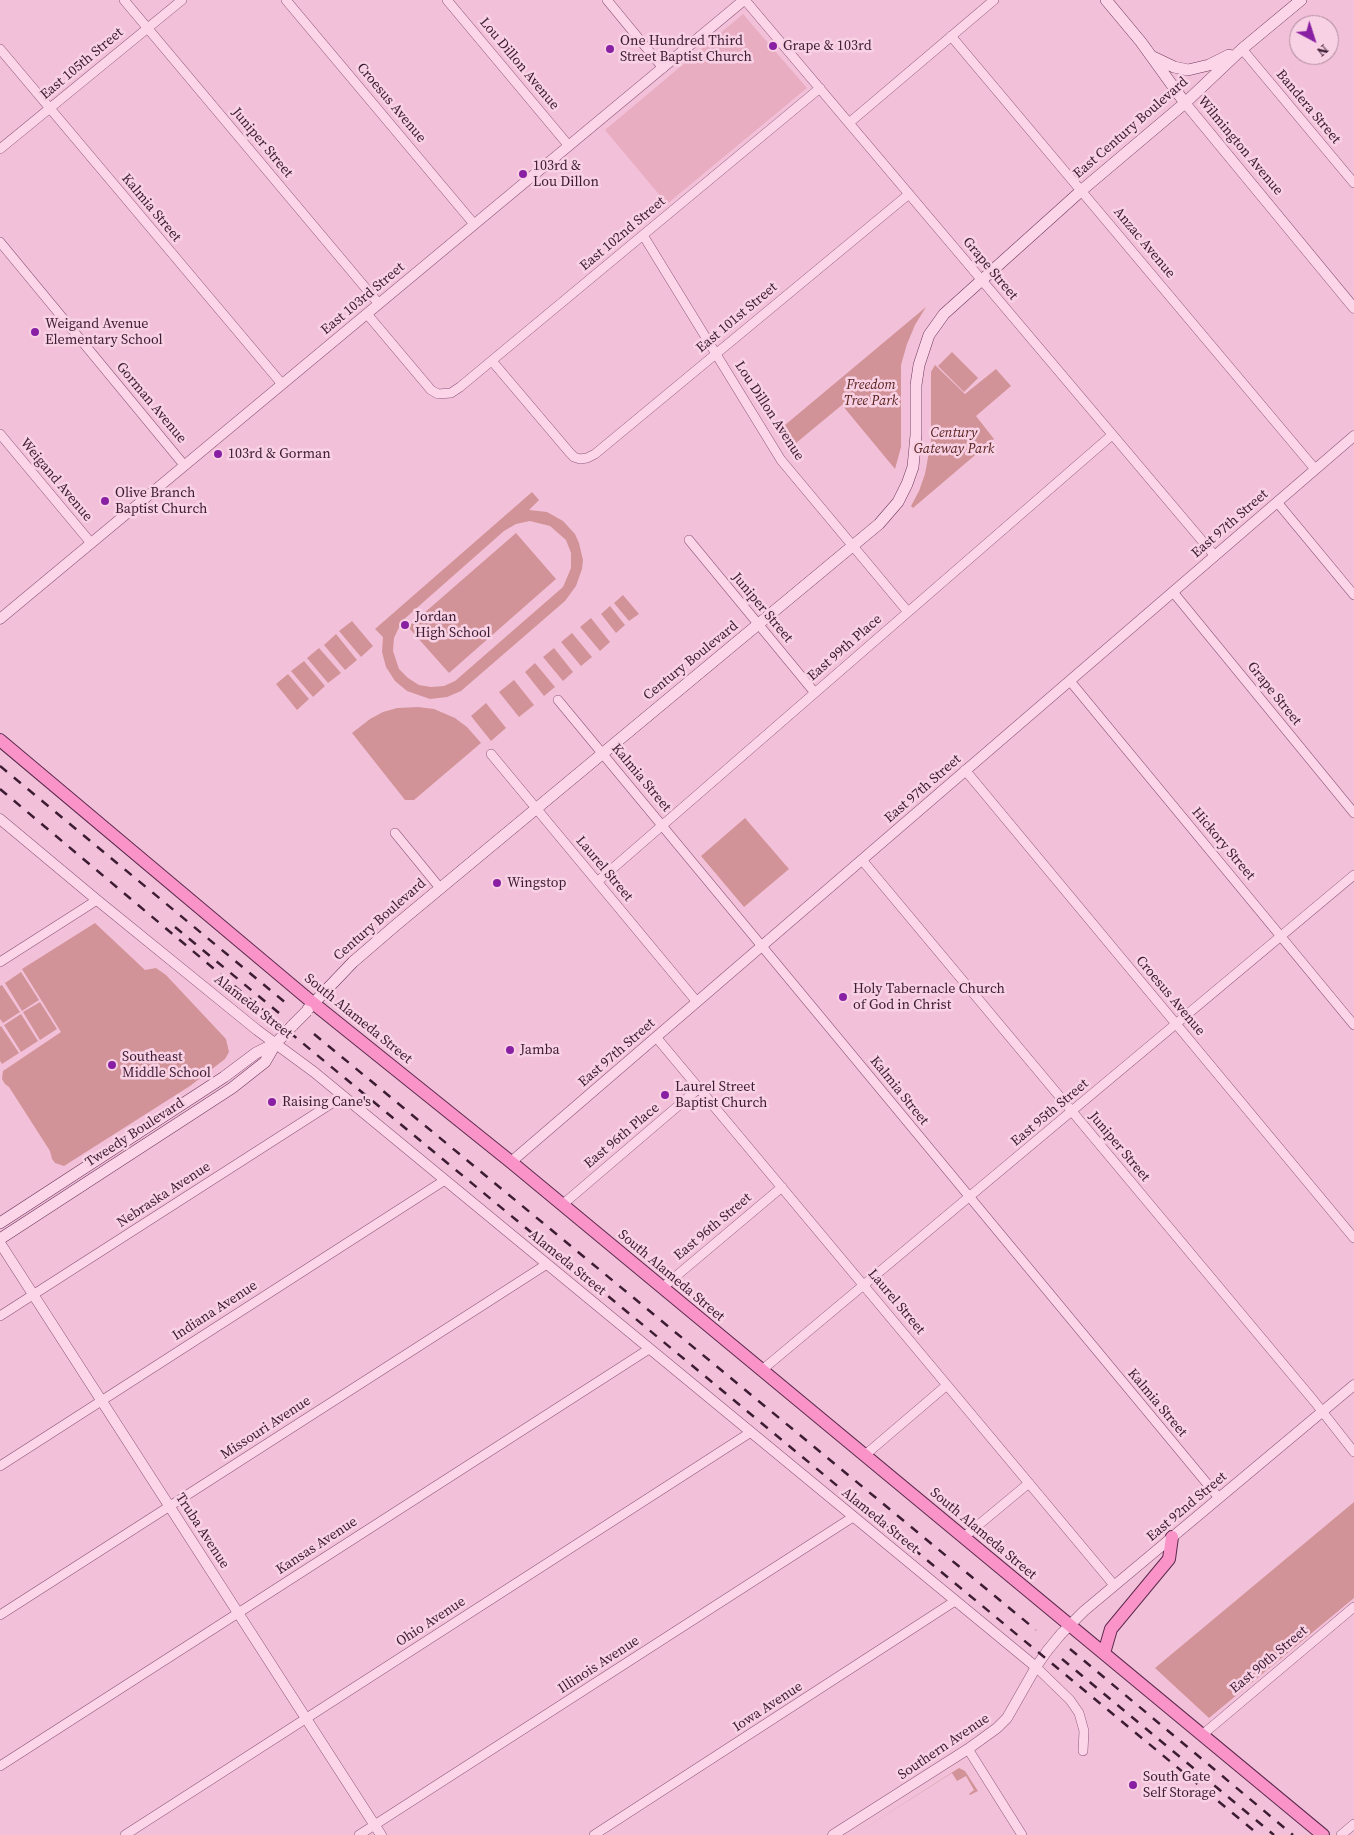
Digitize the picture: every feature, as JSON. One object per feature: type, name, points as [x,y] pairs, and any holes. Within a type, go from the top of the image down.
[{"type":"main road","name":"Wilmington Avenue","points":[[1106,0],[1152,56],[1185,103]]},
{"type":"main road","name":"East Century Boulevard","points":[[981,279],[1185,103],[1242,49],[1301,0]]},
{"type":"main road","points":[[1152,56],[1174,67],[1188,70],[1210,65],[1242,49]]},
{"type":"main road","name":"Century Boulevard","points":[[310,1007],[353,962],[535,808],[854,546],[890,513],[907,484],[913,466],[916,385],[919,365],[929,335],[944,314],[981,279]]},
{"type":"main road","name":"South Alameda Street","points":[[0,740],[310,1007],[511,1162],[964,1537],[1024,1588],[1066,1630],[1104,1653],[1323,1835]]},
{"type":"main road","name":"Tweedy Boulevard","points":[[0,1241],[232,1088],[265,1062],[276,1043],[310,1007]]},
{"type":"main road","name":"Tweedy Boulevard","points":[[0,1222],[224,1078],[256,1053],[276,1043]]},
{"type":"main road","points":[[1104,1653],[1111,1629],[1169,1558],[1172,1537]]},
{"type":"street","name":"Juniper Street","points":[[124,0],[379,304]]},
{"type":"street","name":"East 105th Street","points":[[0,149],[182,0]]},
{"type":"street","name":"Croesus Avenue","points":[[286,0],[474,224]]},
{"type":"street","name":"Lou Dillon Avenue","points":[[447,0],[569,146]]},
{"type":"street","points":[[607,0],[663,68]]},
{"type":"street","name":"East 103rd Street","points":[[0,619],[745,0]]},
{"type":"street","name":"Grape Street","points":[[745,0],[1215,556]]},
{"type":"street","points":[[848,123],[994,0]]},
{"type":"street","name":"Anzac Avenue","points":[[951,36],[1315,469]]},
{"type":"street","name":"Kalmia Street","points":[[0,49],[282,384]]},
{"type":"street","name":"Bandera Street","points":[[1242,49],[1354,183]]},
{"type":"street","name":"East 102nd Street","points":[[367,314],[431,390],[441,394],[451,393],[820,88]]},
{"type":"street","name":"Wilmington Avenue","points":[[1185,103],[1354,308]]},
{"type":"street","name":"East 101st Street","points":[[492,361],[574,457],[580,459],[595,454],[909,194]]},
{"type":"street","name":"Lou Dillon Avenue","points":[[643,235],[781,460],[908,612]]},
{"type":"street","name":"Gorman Avenue","points":[[0,242],[184,466]]},
{"type":"street","name":"Weigand Avenue","points":[[0,434],[91,543]]},
{"type":"street","name":"East 99th Place","points":[[597,882],[1112,435]]},
{"type":"street","name":"East 97th Street","points":[[511,1162],[1354,436]]},
{"type":"street","points":[[1278,502],[1354,595]]},
{"type":"street","name":"Juniper Street","points":[[689,540],[815,693]]},
{"type":"street","name":"Grape Street","points":[[1173,592],[1354,813]]},
{"type":"street","name":"Hickory Street","points":[[1070,681],[1354,1025]]},
{"type":"street","name":"Kalmia Street","points":[[558,700],[1219,1498]]},
{"type":"street","name":"Laurel Street","points":[[490,754],[697,1002]]},
{"type":"street","name":"Croesus Avenue","points":[[966,770],[1354,1238]]},
{"type":"street","name":"Alameda Street","points":[[0,819],[96,900],[257,1030],[343,1096],[1036,1667],[1070,1700],[1079,1713],[1084,1731],[1083,1751]]},
{"type":"street","points":[[396,834],[440,888]]},
{"type":"street","name":"Juniper Street","points":[[862,860],[1354,1452]]},
{"type":"street","name":"East 95th Street","points":[[762,1370],[1354,875]]},
{"type":"street","points":[[0,962],[96,900]]},
{"type":"street","name":"Laurel Street","points":[[656,1037],[1114,1585]]},
{"type":"street","name":"East 96th Place","points":[[562,1205],[699,1088]]},
{"type":"street","name":"Nebraska Avenue","points":[[0,1316],[343,1096]]},
{"type":"street","name":"Indiana Avenue","points":[[0,1466],[445,1180]]},
{"type":"street","name":"East 96th Street","points":[[662,1288],[782,1187]]},
{"type":"street","name":"Truba Avenue","points":[[0,1241],[381,1835]]},
{"type":"street","name":"Missouri Avenue","points":[[0,1615],[547,1264]]},
{"type":"street","name":"Kansas Avenue","points":[[0,1766],[649,1349]]},
{"type":"street","points":[[865,1455],[947,1385]]},
{"type":"street","name":"East 92nd Street","points":[[1045,1654],[1066,1630],[1114,1585],[1354,1385]]},
{"type":"street","name":"Ohio Avenue","points":[[125,1835],[751,1432]]},
{"type":"street","points":[[964,1537],[1028,1483]]},
{"type":"street","name":"Illinois Avenue","points":[[359,1835],[854,1517]]},
{"type":"street","name":"Iowa Avenue","points":[[594,1835],[956,1601]]},
{"type":"street","name":"East 90th Street","points":[[1202,1735],[1354,1607]]},
{"type":"street","name":"Southern Avenue","points":[[833,1835],[991,1734],[1002,1724],[1045,1654]]},
{"type":"street","points":[[968,1749],[1022,1835]]},
{"type":"street","points":[[1341,1835],[1354,1824]]},
{"type":"shaded area","points":[[743,14],[807,88],[667,204],[605,130]]},
{"type":"green space","name":"Freedom Tree Park","points":[[926,307],[915,325],[901,365],[901,447],[895,469],[842,405],[790,448],[779,430]]},
{"type":"green space","points":[[952,352],[978,378],[964,392],[938,366]]},
{"type":"green space","name":"Century Gateway Park","points":[[935,365],[965,394],[996,369],[1011,386],[976,416],[994,439],[913,508],[911,506],[925,474],[931,441],[931,372]]},
{"type":"green space","points":[[532,492],[539,500],[529,510],[547,512],[563,521],[575,534],[583,560],[576,586],[565,601],[461,691],[447,697],[430,699],[407,691],[395,681],[386,667],[382,652],[383,637],[375,629]],"holes":[[[530,521],[550,526],[566,540],[571,553],[571,568],[563,587],[455,681],[444,686],[431,687],[419,685],[408,678],[399,669],[393,651],[394,638],[402,621],[504,531],[516,524]]]},
{"type":"green space","points":[[516,533],[556,579],[449,673],[408,627]]},
{"type":"green space","points":[[623,595],[639,614],[629,621],[614,603]]},
{"type":"green space","points":[[610,606],[625,625],[616,633],[601,614]]},
{"type":"green space","points":[[591,618],[610,642],[600,651],[580,627]]},
{"type":"green space","points":[[352,621],[373,646],[361,657],[339,631]]},
{"type":"green space","points":[[572,633],[592,657],[581,666],[561,642]]},
{"type":"green space","points":[[336,634],[357,660],[345,670],[324,645]]},
{"type":"green space","points":[[319,648],[341,673],[328,683],[307,658]]},
{"type":"green space","points":[[554,648],[573,672],[563,681],[543,657]]},
{"type":"green space","points":[[304,661],[325,686],[313,697],[291,671]]},
{"type":"green space","points":[[535,663],[555,687],[544,696],[525,672]]},
{"type":"green space","points":[[288,674],[309,699],[297,710],[276,684]]},
{"type":"green space","points":[[514,680],[534,705],[519,717],[499,692]]},
{"type":"green space","points":[[486,703],[506,728],[491,741],[471,716]]},
{"type":"green space","points":[[418,707],[434,709],[455,718],[467,727],[481,743],[414,800],[405,800],[352,733],[383,712],[397,708]]},
{"type":"green space","points":[[745,818],[789,869],[744,907],[701,856]]},
{"type":"green space","name":"Southeast Middle School","points":[[95,923],[145,970],[156,968],[166,975],[226,1039],[229,1052],[225,1059],[190,1086],[64,1166],[55,1163],[52,1159],[50,1151],[2,1079],[3,1071],[61,1032],[22,969]]},
{"type":"green space","points":[[21,972],[39,1000],[22,1011],[5,983]]},
{"type":"green space","points":[[2,985],[20,1012],[3,1023],[0,1019],[0,986]]},
{"type":"green space","points":[[40,1002],[57,1029],[40,1040],[23,1012]]},
{"type":"green space","points":[[21,1014],[38,1041],[21,1052],[4,1025]]},
{"type":"green space","points":[[1,1026],[19,1053],[2,1064],[0,1061]]},
{"type":"green space","points":[[1354,1502],[1354,1598],[1209,1718],[1155,1668]]},
{"type":"green space","points":[[959,1768],[965,1771],[978,1791],[970,1795],[974,1790],[966,1776],[957,1781],[952,1773],[854,1835]]},
{"type":"railway","points":[[0,766],[287,1004]]},
{"type":"railway","points":[[0,789],[288,1031],[1259,1835]]},
{"type":"railway","points":[[175,927],[279,1013]]},
{"type":"railway","points":[[314,1034],[1036,1630]]},
{"type":"railway","points":[[1070,1649],[1293,1835]]},
{"type":"railway","points":[[1062,1659],[1274,1835]]},
{"type":"place","name":"Grape & 103rd","points":[[773,46]]},
{"type":"place","name":"One Hundred Third Street Baptist Church","points":[[610,49]]},
{"type":"place","name":"103rd & Lou Dillon","points":[[523,174]]},
{"type":"place","name":"Weigand Avenue Elementary School","points":[[35,332]]},
{"type":"place","name":"103rd & Gorman","points":[[218,454]]},
{"type":"place","name":"Olive Branch Baptist Church","points":[[105,501]]},
{"type":"place","name":"Jordan High School","points":[[405,625]]},
{"type":"place","name":"Wingstop","points":[[497,883]]},
{"type":"place","name":"Holy Tabernacle Church of God in Christ","points":[[843,997]]},
{"type":"place","name":"Jamba","points":[[510,1050]]},
{"type":"place","name":"Southeast Middle School","points":[[112,1065]]},
{"type":"place","name":"Laurel Street Baptist Church","points":[[665,1095]]},
{"type":"place","name":"Raising Cane's","points":[[272,1102]]},
{"type":"place","name":"South Gate Self Storage","points":[[1133,1785]]}]
